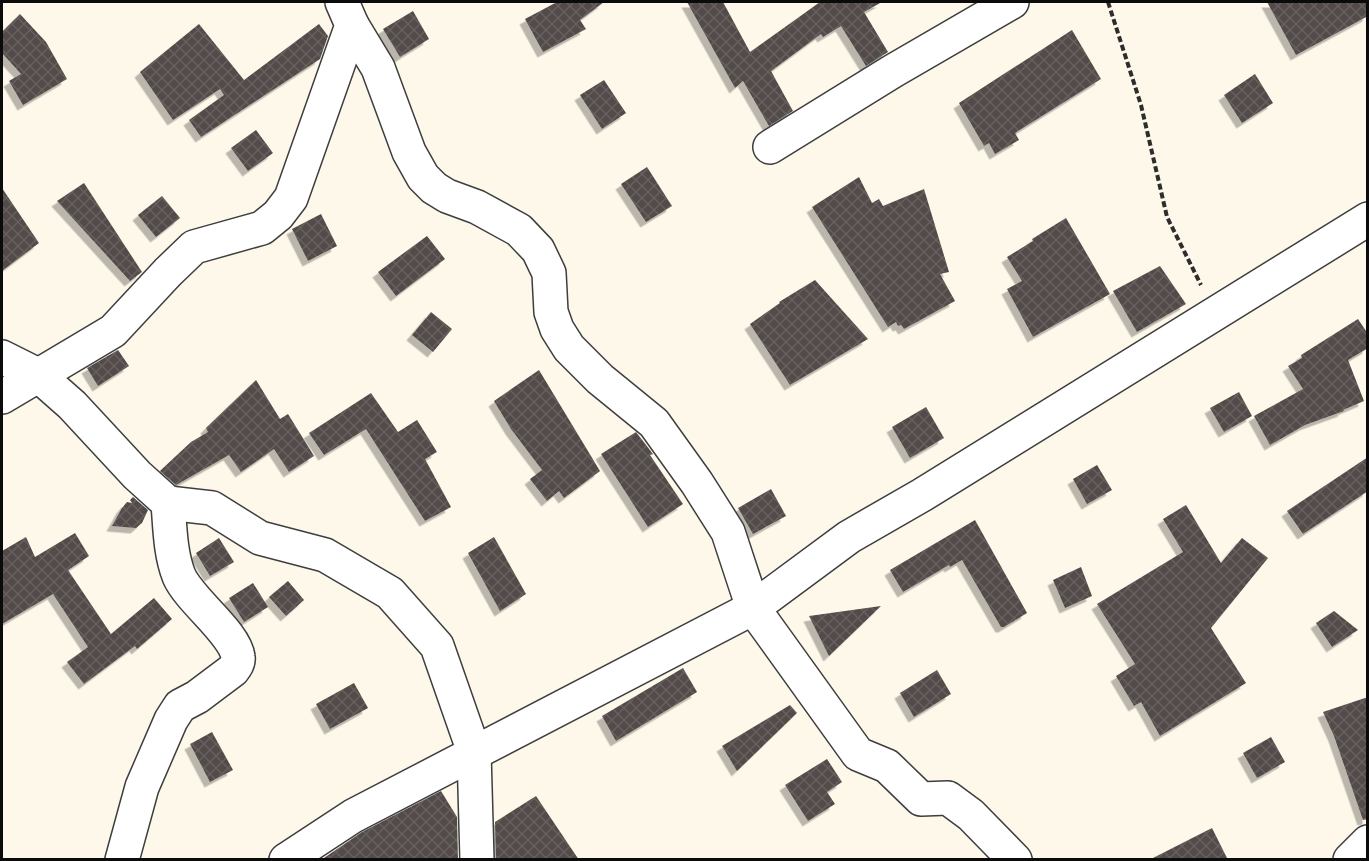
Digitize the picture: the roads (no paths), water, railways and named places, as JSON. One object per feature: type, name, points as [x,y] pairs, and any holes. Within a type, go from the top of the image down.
[{"type":"street","points":[[770,147],[893,71],[1012,2]]},
{"type":"street","points":[[2,398],[113,332],[194,247],[262,228],[278,215],[291,198],[346,13]]},
{"type":"street","points":[[346,13],[378,68],[410,152],[423,177],[447,196],[477,207],[519,230],[538,250],[549,273],[551,312],[563,339],[600,379],[654,423],[698,483],[728,532],[753,608],[858,754],[887,766],[921,799],[948,798],[971,815],[1015,860]]},
{"type":"street","points":[[286,860],[353,816],[753,608],[849,537],[922,495],[1368,219]]},
{"type":"street","points":[[2,357],[38,375],[72,405],[137,475],[168,503],[212,507],[261,538],[325,555],[390,593],[437,646],[474,752],[477,860]]},
{"type":"street","points":[[122,860],[142,787],[171,720],[180,706],[197,697],[233,670],[238,658],[233,644],[180,578],[175,561],[168,503]]},
{"type":"street","points":[[1350,860],[1368,842]]}]
